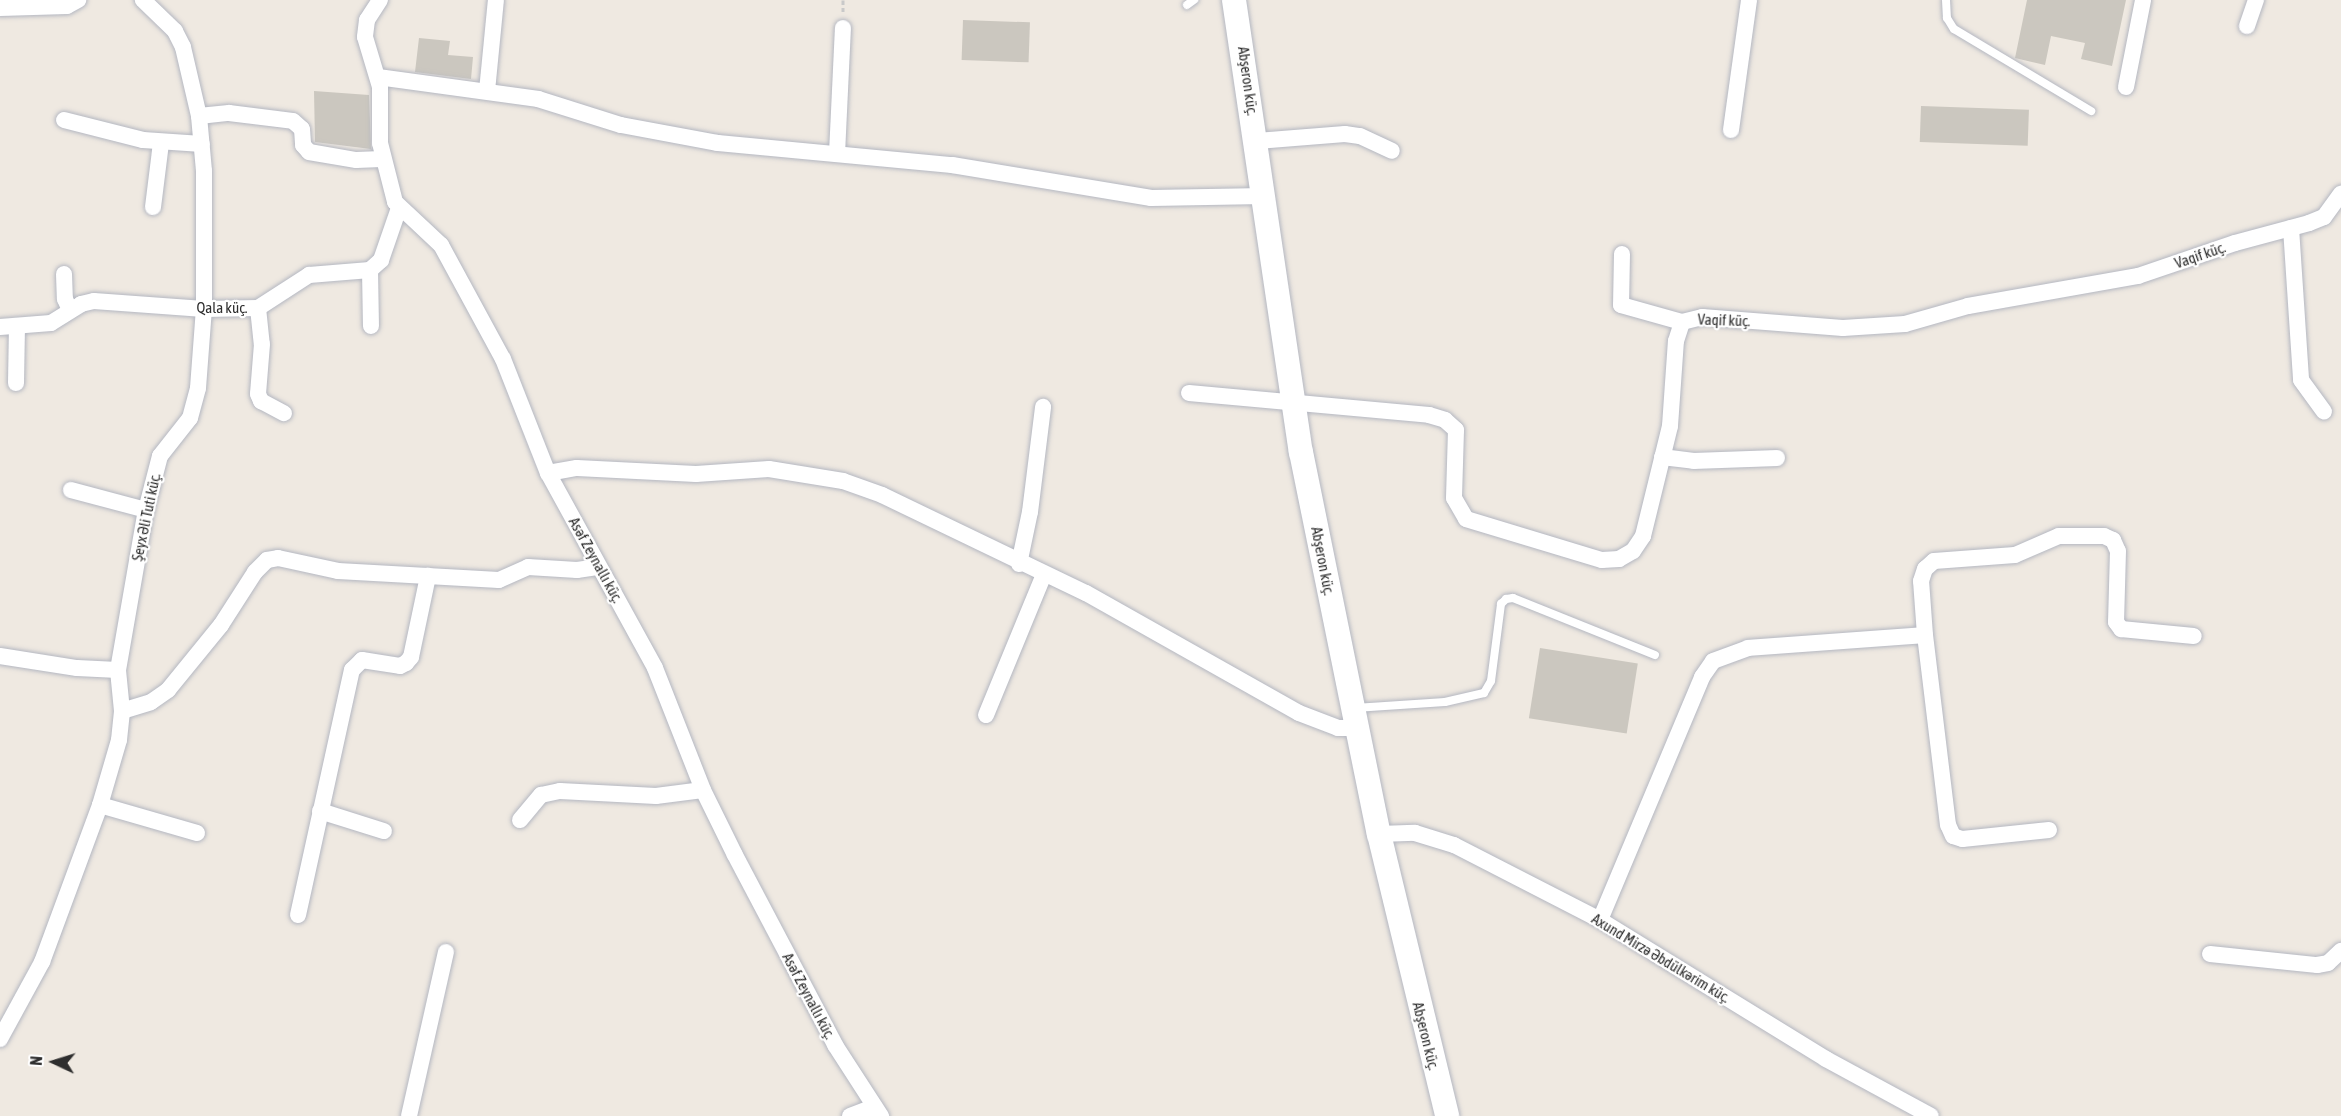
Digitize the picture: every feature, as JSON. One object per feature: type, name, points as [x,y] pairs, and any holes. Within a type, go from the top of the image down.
[{"type":"main road","name":"Abşeron küç.","points":[[1234,0],[1257,141],[1293,401],[1355,718],[1447,1116]]},
{"type":"street","points":[[0,8],[67,6],[78,0]]},
{"type":"street","name":"Şeyx Əli Tuti küç.","points":[[0,1039],[42,962],[100,805],[119,740],[122,711],[118,670],[146,510],[160,456],[189,418],[195,404],[204,309],[202,144],[199,116],[183,47],[175,31],[143,0]]},
{"type":"street","name":"Asəf Zeynallı küç.","points":[[380,0],[367,20],[365,37],[378,77],[382,159],[399,208],[441,245],[503,359],[548,473],[655,668],[703,790],[835,1045],[877,1112]]},
{"type":"street","points":[[487,91],[496,0]]},
{"type":"street","points":[[1731,130],[1749,0]]},
{"type":"street","points":[[2126,87],[2143,0]]},
{"type":"street","points":[[2247,26],[2256,0]]},
{"type":"street","points":[[837,154],[843,28]]},
{"type":"street","points":[[378,77],[538,99],[621,125],[718,143],[952,165],[1151,198],[1265,196]]},
{"type":"street","points":[[199,116],[229,113],[293,121],[302,129],[303,146],[309,153],[356,160],[382,159]]},
{"type":"street","points":[[64,120],[161,142],[202,144]]},
{"type":"street","points":[[1257,141],[1345,134],[1360,136],[1392,151]]},
{"type":"street","points":[[153,207],[161,142]]},
{"type":"street","name":"Vaqif küç.","points":[[1189,393],[1429,415],[1445,420],[1456,430],[1454,498],[1466,519],[1602,560],[1619,559],[1633,551],[1643,536],[1674,400],[1676,341],[1682,322],[1702,317],[1843,328],[1905,324],[1968,306],[2121,280],[2324,217],[2341,194]]},
{"type":"street","points":[[371,326],[370,270],[381,260],[389,244],[399,208]]},
{"type":"street","points":[[2291,228],[2296,259],[2301,380],[2324,412]]},
{"type":"street","points":[[1622,254],[1621,305],[1682,322]]},
{"type":"street","name":"Qala küç.","points":[[0,327],[51,323],[70,310],[94,301],[204,309],[258,308],[309,275],[370,270]]},
{"type":"street","points":[[64,274],[65,299],[70,310]]},
{"type":"street","points":[[258,308],[262,344],[258,394],[261,401],[284,412]]},
{"type":"street","points":[[16,383],[17,326]]},
{"type":"street","points":[[1019,564],[1030,512],[1043,407]]},
{"type":"street","points":[[1662,457],[1694,461],[1777,459]]},
{"type":"street","points":[[548,473],[577,468],[696,474],[769,469],[843,482],[882,495],[1019,564],[1086,593],[1299,713],[1338,728],[1355,718]]},
{"type":"street","points":[[71,489],[146,510]]},
{"type":"street","points":[[2049,830],[1962,838],[1953,836],[1948,825],[1925,635],[1921,581],[1934,561],[2015,555],[2046,539],[2104,536],[2113,540],[2118,551],[2116,622],[2121,629],[2194,636]]},
{"type":"street","points":[[122,711],[151,702],[168,690],[267,560],[278,558],[338,571],[499,580],[528,567],[577,570],[599,567]]},
{"type":"street","points":[[986,715],[1044,574]]},
{"type":"street","points":[[298,915],[352,670],[362,660],[400,666],[411,657],[428,576]]},
{"type":"street","points":[[1600,920],[1702,676],[1713,661],[1748,648],[1925,635]]},
{"type":"street","points":[[0,656],[77,668],[118,670]]},
{"type":"street","points":[[520,820],[541,795],[560,791],[656,796],[703,790]]},
{"type":"street","points":[[100,805],[197,833]]},
{"type":"street","points":[[320,811],[384,831]]},
{"type":"street","name":"Axund Mirzə Əbdülkərim küç.","points":[[1380,834],[1415,833],[1454,845],[1600,920],[1826,1059],[1931,1116]]},
{"type":"street","points":[[2210,954],[2317,965],[2328,963],[2341,951]]},
{"type":"street","points":[[409,1116],[446,952]]},
{"type":"street","points":[[850,1116],[877,1112]]},
{"type":"lane","points":[[1946,0],[1947,18],[1954,29],[2091,111]]},
{"type":"lane","points":[[1355,718],[1484,693],[1491,681],[1501,604],[1506,599],[1513,598],[1655,655]]},
{"type":"building","points":[[2027,0],[2126,0],[2112,66],[2081,59],[2085,43],[2051,36],[2045,65],[2015,58]]},
{"type":"building","points":[[963,20],[1030,22],[1029,62],[962,60]]},
{"type":"building","points":[[419,38],[450,41],[448,55],[473,57],[471,79],[415,72]]},
{"type":"building","points":[[314,91],[369,95],[371,149],[315,142]]},
{"type":"building","points":[[1921,106],[2029,110],[2028,146],[1920,142]]},
{"type":"building","points":[[1540,648],[1638,663],[1627,734],[1529,718]]}]
